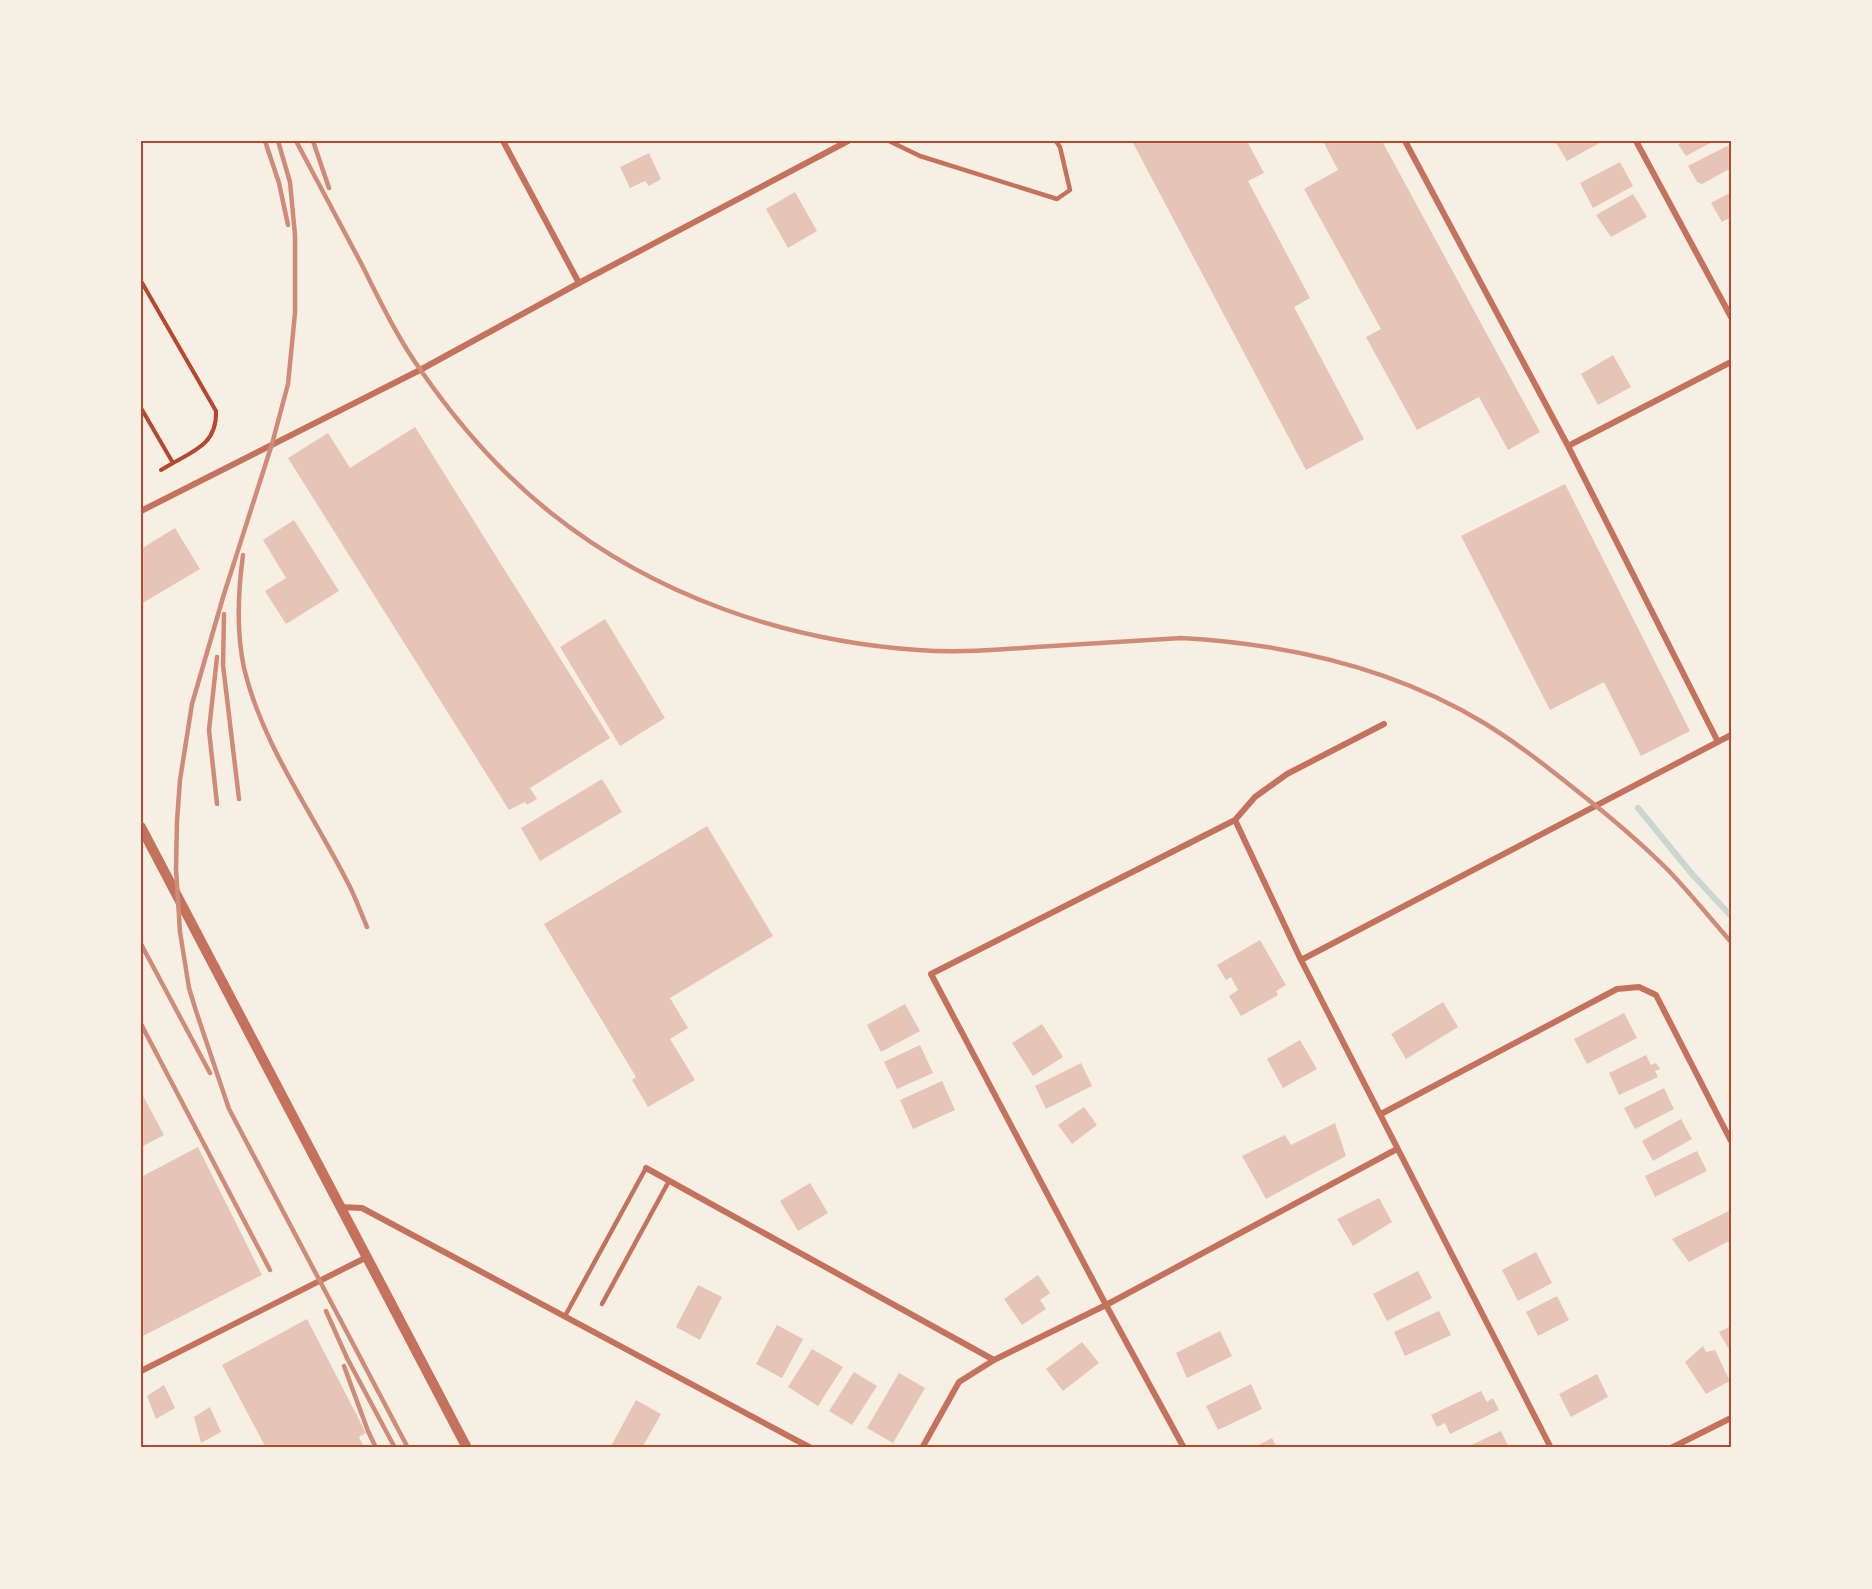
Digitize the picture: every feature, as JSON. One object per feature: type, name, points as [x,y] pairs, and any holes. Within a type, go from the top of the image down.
[{"type":"street","points":[[503,141],[579,283]]},
{"type":"street","points":[[141,512],[420,370],[848,141]]},
{"type":"street","points":[[1405,141],[1568,446],[1718,742]]},
{"type":"street","points":[[1636,141],[1731,317]]},
{"type":"street","points":[[1568,446],[1731,362]]},
{"type":"street","points":[[1184,1448],[931,974],[1235,820],[1255,797],[1287,774],[1384,724]]},
{"type":"street","points":[[1301,960],[1731,735]]},
{"type":"street","points":[[1235,820],[1301,960],[1551,1448]]},
{"type":"street","points":[[141,827],[365,1258],[467,1448]]},
{"type":"street","points":[[1381,1114],[1617,989],[1639,987],[1656,995],[1731,1141]]},
{"type":"street","points":[[922,1448],[959,1382],[994,1360],[1106,1305],[1397,1149]]},
{"type":"street","points":[[646,1168],[994,1360]]},
{"type":"street","points":[[340,1207],[362,1208],[811,1448]]},
{"type":"street","points":[[141,1371],[365,1258]]},
{"type":"street","points":[[1671,1448],[1684,1445],[1731,1418]]},
{"type":"lane","points":[[889,141],[920,156],[1057,199],[1070,190],[1060,147],[1056,141]]},
{"type":"lane","points":[[565,1316],[646,1168]]},
{"type":"lane","points":[[602,1304],[669,1181]]},
{"type":"path","points":[[141,281],[216,411],[216,424],[210,437],[200,448],[161,470]]},
{"type":"path","points":[[141,408],[173,463]]},
{"type":"building","points":[[1132,141],[1247,141],[1264,173],[1248,181],[1310,298],[1294,307],[1364,439],[1306,470]]},
{"type":"building","points":[[1323,141],[1382,141],[1540,432],[1508,450],[1479,397],[1417,430],[1366,337],[1381,329],[1304,189],[1338,170]]},
{"type":"building","points":[[1555,141],[1603,141],[1567,161]]},
{"type":"building","points":[[1681,141],[1714,141],[1686,156],[1678,144],[1682,143]]},
{"type":"building","points":[[1727,146],[1731,152],[1731,168],[1702,184],[1697,182],[1688,166]]},
{"type":"building","points":[[649,153],[661,179],[649,186],[645,181],[630,188],[620,167]]},
{"type":"building","points":[[1620,162],[1633,186],[1593,208],[1580,183]]},
{"type":"building","points":[[795,192],[817,231],[788,248],[766,209]]},
{"type":"building","points":[[1731,192],[1731,217],[1722,222],[1711,203]]},
{"type":"building","points":[[1633,194],[1647,217],[1611,237],[1596,215]]},
{"type":"building","points":[[1613,355],[1631,387],[1598,405],[1581,374]]},
{"type":"building","points":[[415,427],[610,738],[530,788],[537,799],[527,805],[525,802],[509,810],[288,458],[328,433],[350,468]]},
{"type":"building","points":[[1565,484],[1690,731],[1641,756],[1604,682],[1550,710],[1461,536]]},
{"type":"building","points":[[294,520],[339,591],[286,624],[265,591],[286,578],[263,540]]},
{"type":"building","points":[[175,528],[200,569],[141,604],[141,549]]},
{"type":"building","points":[[605,619],[665,718],[620,746],[560,647]]},
{"type":"building","points":[[602,779],[622,812],[540,861],[521,828]]},
{"type":"building","points":[[707,826],[773,936],[670,998],[688,1028],[670,1039],[695,1080],[648,1107],[632,1080],[636,1077],[544,924]]},
{"type":"building","points":[[1260,940],[1286,985],[1276,991],[1278,995],[1241,1016],[1229,996],[1238,990],[1231,977],[1226,980],[1217,965]]},
{"type":"building","points":[[1443,1002],[1458,1027],[1406,1059],[1391,1034]]},
{"type":"building","points":[[905,1004],[920,1031],[881,1052],[867,1025]]},
{"type":"building","points":[[1624,1013],[1637,1038],[1587,1064],[1574,1039]]},
{"type":"building","points":[[1042,1024],[1063,1057],[1033,1076],[1012,1043]]},
{"type":"building","points":[[1300,1040],[1317,1069],[1283,1088],[1267,1059]]},
{"type":"building","points":[[920,1045],[933,1073],[897,1089],[884,1062]]},
{"type":"building","points":[[1646,1055],[1651,1065],[1656,1063],[1660,1069],[1655,1071],[1658,1077],[1619,1095],[1609,1073]]},
{"type":"building","points":[[1081,1063],[1092,1086],[1046,1109],[1035,1086]]},
{"type":"building","points":[[942,1081],[955,1110],[913,1129],[900,1100]]},
{"type":"building","points":[[1664,1088],[1674,1109],[1635,1129],[1624,1108]]},
{"type":"building","points":[[141,1092],[164,1135],[141,1147]]},
{"type":"building","points":[[1084,1107],[1097,1125],[1072,1144],[1058,1125]]},
{"type":"building","points":[[1681,1119],[1692,1139],[1653,1161],[1642,1141]]},
{"type":"building","points":[[1335,1123],[1346,1156],[1266,1199],[1242,1156],[1285,1135],[1291,1145]]},
{"type":"building","points":[[198,1147],[262,1275],[141,1337],[141,1177]]},
{"type":"building","points":[[1697,1151],[1707,1171],[1655,1197],[1645,1176]]},
{"type":"building","points":[[810,1183],[828,1213],[798,1231],[780,1201]]},
{"type":"building","points":[[1379,1198],[1392,1222],[1353,1246],[1337,1219]]},
{"type":"building","points":[[1731,1210],[1731,1240],[1689,1262],[1672,1239]]},
{"type":"building","points":[[1536,1252],[1552,1283],[1518,1301],[1502,1270]]},
{"type":"building","points":[[1418,1271],[1432,1298],[1387,1321],[1373,1294]]},
{"type":"building","points":[[1038,1275],[1050,1293],[1040,1300],[1046,1309],[1022,1325],[1004,1299]]},
{"type":"building","points":[[698,1285],[722,1297],[700,1340],[676,1327]]},
{"type":"building","points":[[1557,1296],[1569,1320],[1538,1336],[1526,1312]]},
{"type":"building","points":[[1439,1311],[1451,1335],[1405,1356],[1394,1332]]},
{"type":"building","points":[[307,1319],[366,1433],[359,1437],[364,1448],[266,1448],[222,1365]]},
{"type":"building","points":[[777,1325],[803,1339],[782,1378],[756,1364]]},
{"type":"building","points":[[1731,1326],[1731,1353],[1719,1332]]},
{"type":"building","points":[[1220,1331],[1232,1356],[1187,1378],[1176,1353]]},
{"type":"building","points":[[1082,1342],[1099,1363],[1063,1391],[1046,1369]]},
{"type":"building","points":[[1703,1346],[1706,1352],[1715,1350],[1730,1381],[1706,1394],[1685,1362]]},
{"type":"building","points":[[812,1349],[843,1367],[818,1406],[788,1387]]},
{"type":"building","points":[[854,1372],[877,1386],[852,1425],[829,1411]]},
{"type":"building","points":[[899,1373],[925,1388],[893,1443],[867,1428]]},
{"type":"building","points":[[1597,1374],[1608,1397],[1571,1417],[1559,1394]]},
{"type":"building","points":[[1251,1384],[1262,1409],[1218,1430],[1206,1406]]},
{"type":"building","points":[[164,1385],[175,1408],[156,1419],[147,1396]]},
{"type":"building","points":[[1481,1391],[1487,1402],[1493,1398],[1499,1410],[1450,1434],[1445,1423],[1437,1427],[1431,1415]]},
{"type":"building","points":[[636,1400],[661,1414],[642,1448],[610,1448]]},
{"type":"building","points":[[210,1407],[221,1432],[201,1443],[194,1417]]},
{"type":"building","points":[[1501,1431],[1509,1448],[1465,1448]]},
{"type":"building","points":[[1272,1438],[1277,1448],[1253,1448]]},
{"type":"waterway","points":[[1638,808],[1692,874],[1731,916]]},
{"type":"railway","points":[[265,141],[279,183],[288,225]]},
{"type":"railway","points":[[278,141],[290,182],[295,235],[295,313],[288,384],[272,444],[192,704],[180,780],[177,821],[176,869],[180,932],[189,988],[229,1109],[408,1448]]},
{"type":"railway","points":[[296,141],[397,333],[450,410],[498,465],[533,498],[591,542],[634,568],[678,590],[771,625],[869,645],[933,651],[962,651],[1181,638],[1261,646],[1300,653],[1376,673],[1449,704],[1484,723],[1520,747],[1612,819],[1657,859],[1731,942]]},
{"type":"railway","points":[[313,141],[329,188]]},
{"type":"railway","points":[[243,555],[239,626],[244,668],[252,697],[276,752],[335,858],[367,927]]},
{"type":"railway","points":[[224,614],[223,665],[239,799]]},
{"type":"railway","points":[[217,657],[209,730],[217,804]]},
{"type":"railway","points":[[141,944],[210,1073]]},
{"type":"railway","points":[[141,1024],[270,1270]]},
{"type":"railway","points":[[326,1311],[347,1358],[395,1448]]},
{"type":"railway","points":[[344,1366],[376,1448]]}]
